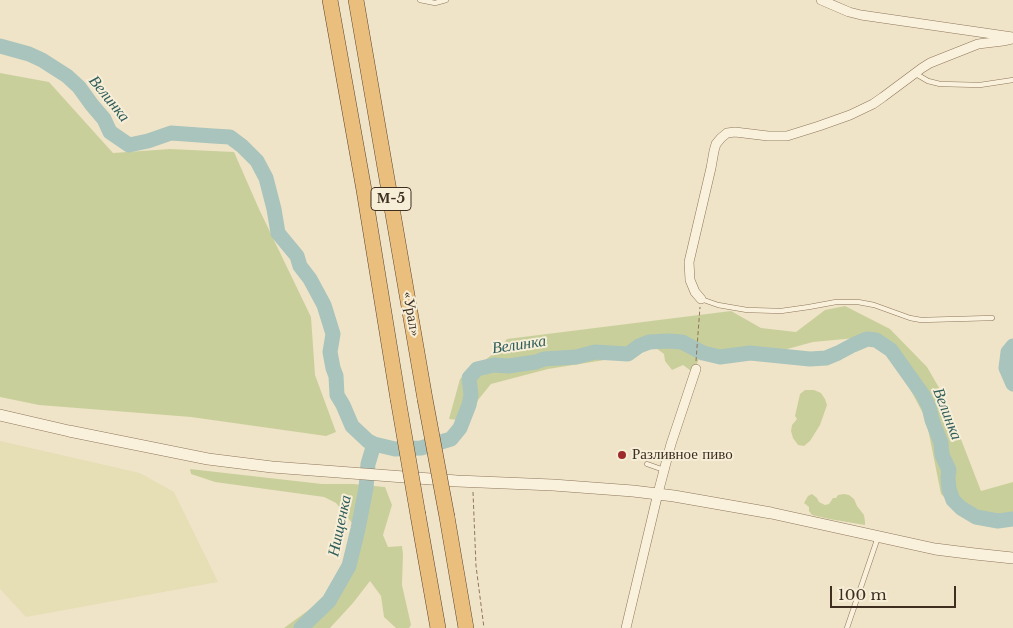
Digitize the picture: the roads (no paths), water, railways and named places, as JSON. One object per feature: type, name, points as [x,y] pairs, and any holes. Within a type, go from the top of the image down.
[{"type":"highway","name":"«Урал»","points":[[330,0],[438,628]]},
{"type":"highway","name":"«Урал»","points":[[356,0],[466,628]]},
{"type":"street","points":[[820,0],[861,15],[1013,38]]},
{"type":"street","points":[[701,299],[694,292],[690,280],[689,262],[714,151],[716,144],[721,138],[736,132],[787,136],[819,126],[850,115],[872,104],[930,63],[970,46],[1013,38]]},
{"type":"street","points":[[626,628],[671,444],[696,369]]},
{"type":"street","points":[[0,415],[208,459],[272,467],[472,482],[553,485],[658,493],[771,513],[943,550],[1013,558]]},
{"type":"lane","points":[[420,0],[435,3],[446,0]]},
{"type":"lane","points":[[915,73],[928,81],[940,84],[980,84],[1013,80]]},
{"type":"lane","points":[[701,299],[718,305],[747,310],[781,312],[836,302],[858,302],[874,305],[921,320],[992,318]]},
{"type":"lane","points":[[647,464],[664,470]]},
{"type":"lane","points":[[847,628],[878,537]]},
{"type":"waterway","name":"Велинка","points":[[0,46],[29,54],[67,76],[79,87],[104,119],[110,132],[129,145],[171,133],[230,137],[257,161],[266,178],[278,233],[297,256],[300,266],[310,279],[324,305],[333,334],[330,352],[336,376],[337,395],[352,426],[374,444],[395,449],[421,448],[451,439],[460,428],[469,405],[471,395],[469,378],[477,369],[494,365],[508,366],[544,359],[576,357],[595,352],[628,354],[649,342],[668,341],[682,342],[703,353],[720,357],[750,353],[810,359],[826,358],[867,339],[876,340],[891,350],[923,395],[929,407],[941,443],[942,455],[949,470],[949,489],[953,500],[961,508],[976,517],[998,521],[1013,519]]},
{"type":"waterway","name":"Велинка","points":[[1013,346],[1008,352],[1006,368],[1013,384]]},
{"type":"waterway","name":"Нищенка","points":[[301,628],[329,601],[349,566],[366,488],[368,464],[374,444]]},
{"type":"place","name":"Разливное пиво","points":[[622,455]]}]
